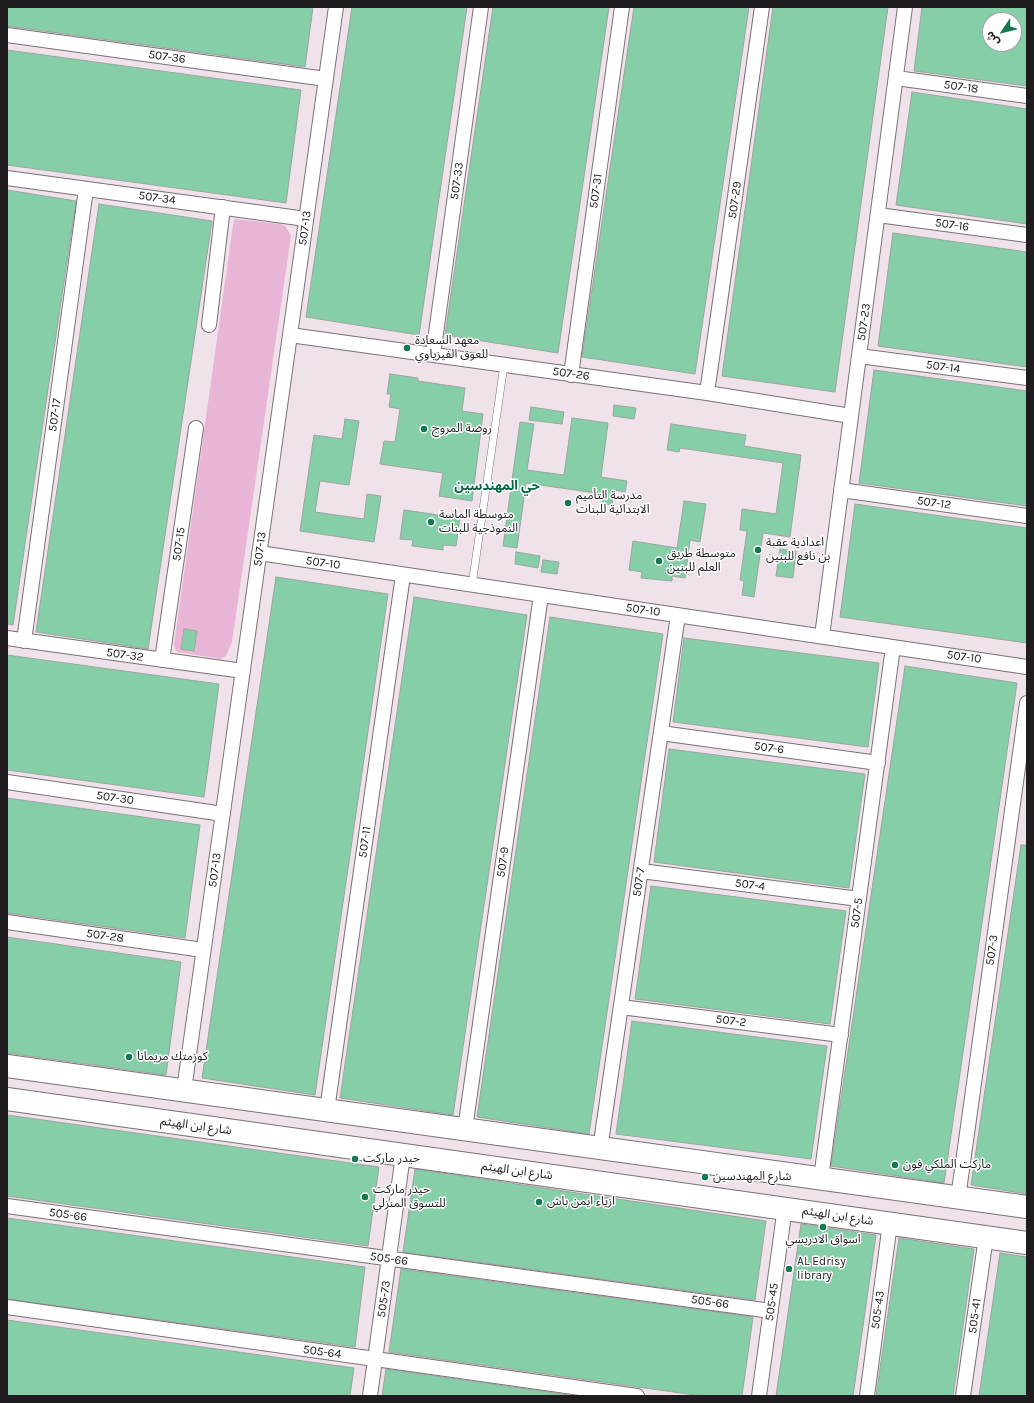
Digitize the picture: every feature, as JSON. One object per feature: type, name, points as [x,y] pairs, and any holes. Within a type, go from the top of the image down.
[{"type":"main road","points":[[7,1066],[1027,1207]]},
{"type":"main road","name":"شارع ابن الهيثم","points":[[7,1100],[1027,1243]]},
{"type":"main road","points":[[692,1196],[696,1161]]},
{"type":"street","name":"507-13","points":[[184,1090],[336,7]]},
{"type":"street","name":"507-33","points":[[433,355],[481,7]]},
{"type":"street","name":"507-31","points":[[571,374],[622,7]]},
{"type":"street","name":"507-29","points":[[707,393],[762,7]]},
{"type":"street","name":"507-23","points":[[822,636],[905,7]]},
{"type":"street","name":"507-36","points":[[7,35],[326,79]]},
{"type":"street","name":"507-18","points":[[896,78],[1027,96]]},
{"type":"street","name":"507-34","points":[[7,178],[306,219]]},
{"type":"street","name":"507-17","points":[[24,641],[86,188]]},
{"type":"street","points":[[209,325],[223,208]]},
{"type":"street","name":"507-16","points":[[878,215],[1027,235]]},
{"type":"street","name":"507-26","points":[[290,335],[707,393],[851,416]]},
{"type":"street","name":"507-14","points":[[859,356],[1027,378]]},
{"type":"street","name":"507-15","points":[[162,660],[196,428]]},
{"type":"street","name":"507-12","points":[[841,490],[1027,516]]},
{"type":"street","name":"507-10","points":[[259,553],[1027,667]]},
{"type":"street","name":"507-11","points":[[327,1110],[403,575]]},
{"type":"street","name":"507-9","points":[[465,1129],[541,595]]},
{"type":"street","name":"507-7","points":[[600,1149],[678,615]]},
{"type":"street","name":"507-32","points":[[7,638],[243,671]]},
{"type":"street","name":"507-5","points":[[821,1178],[893,647]]},
{"type":"street","name":"507-3","points":[[958,1198],[1027,703]]},
{"type":"street","name":"507-6","points":[[661,734],[878,763]]},
{"type":"street","name":"507-30","points":[[7,782],[223,814]]},
{"type":"street","name":"507-4","points":[[641,871],[859,899]]},
{"type":"street","name":"507-28","points":[[7,922],[203,950]]},
{"type":"street","name":"507-2","points":[[621,1007],[841,1035]]},
{"type":"street","name":"505-73","points":[[370,1396],[403,1155]]},
{"type":"street","name":"505-66","points":[[7,1206],[770,1310]]},
{"type":"street","name":"505-45","points":[[759,1396],[785,1208]]},
{"type":"street","name":"505-43","points":[[866,1396],[890,1224]]},
{"type":"street","name":"505-41","points":[[963,1396],[986,1237]]},
{"type":"street","name":"505-64","points":[[7,1307],[637,1396]]},
{"type":"lane","points":[[472,585],[504,365]]},
{"type":"shaded area","points":[[235,219],[281,224],[286,227],[291,236],[232,642],[226,656],[220,659],[178,652],[175,650],[174,645]]},
{"type":"building","points":[[7,7],[313,7],[305,67],[7,26]]},
{"type":"building","points":[[352,7],[467,7],[419,335],[306,317]]},
{"type":"building","points":[[493,7],[609,7],[558,353],[445,335]]},
{"type":"building","points":[[634,7],[749,7],[695,374],[582,357]]},
{"type":"building","points":[[773,7],[888,7],[835,392],[722,376]]},
{"type":"building","points":[[922,7],[1027,7],[1027,86],[914,71]]},
{"type":"building","points":[[7,50],[301,90],[286,203],[7,165]]},
{"type":"building","points":[[912,92],[1027,109],[1027,224],[896,205]]},
{"type":"building","points":[[7,190],[76,201],[13,625],[7,624]]},
{"type":"building","points":[[99,204],[212,221],[148,649],[36,632]]},
{"type":"building","points":[[893,233],[1027,252],[1027,367],[878,346]]},
{"type":"building","points":[[874,370],[1027,391],[1027,506],[859,483]]},
{"type":"building","points":[[390,374],[418,378],[418,381],[465,388],[462,411],[483,414],[472,501],[439,496],[443,473],[380,464],[384,441],[395,442],[400,409],[389,407],[391,394],[387,394]]},
{"type":"building","points":[[614,405],[636,408],[634,419],[613,416]]},
{"type":"building","points":[[531,407],[564,412],[562,424],[529,420]]},
{"type":"building","points":[[572,418],[608,423],[601,477],[627,481],[625,492],[614,490],[612,505],[602,503],[603,494],[526,483],[517,548],[503,546],[520,422],[534,424],[527,470],[564,475]]},
{"type":"building","points":[[345,419],[359,421],[349,485],[320,481],[315,512],[364,519],[367,494],[381,496],[374,542],[300,531],[314,435],[342,439]]},
{"type":"building","points":[[671,424],[746,435],[744,446],[801,455],[790,537],[763,533],[754,597],[742,595],[744,581],[740,580],[747,531],[740,530],[742,509],[776,514],[783,463],[680,448],[679,452],[667,450]]},
{"type":"building","points":[[684,501],[706,504],[700,542],[690,540],[685,578],[672,576],[672,581],[641,578],[642,572],[629,570],[633,541],[677,548]]},
{"type":"building","points":[[855,504],[1027,528],[1027,643],[840,617]]},
{"type":"building","points":[[404,510],[460,518],[456,546],[443,545],[443,550],[412,546],[413,540],[400,539]]},
{"type":"building","points":[[780,549],[796,551],[793,578],[776,576]]},
{"type":"building","points":[[516,552],[540,556],[538,568],[515,564]]},
{"type":"building","points":[[543,560],[559,562],[557,574],[541,572]]},
{"type":"building","points":[[276,577],[388,594],[315,1095],[202,1078]]},
{"type":"building","points":[[414,597],[527,615],[453,1115],[340,1098]]},
{"type":"building","points":[[550,617],[663,634],[589,1134],[477,1117]]},
{"type":"building","points":[[184,629],[197,631],[194,651],[181,649]]},
{"type":"building","points":[[684,638],[879,663],[868,747],[673,722]]},
{"type":"building","points":[[7,655],[219,684],[204,797],[7,770]]},
{"type":"building","points":[[905,666],[1017,683],[944,1183],[831,1166]]},
{"type":"building","points":[[669,749],[865,774],[849,888],[654,862]]},
{"type":"building","points":[[7,798],[200,825],[185,938],[7,913]]},
{"type":"building","points":[[1021,845],[1027,845],[1027,1194],[971,1185]]},
{"type":"building","points":[[651,886],[846,911],[830,1024],[635,999]]},
{"type":"building","points":[[7,937],[181,962],[166,1075],[7,1053]]},
{"type":"building","points":[[632,1021],[827,1046],[811,1159],[616,1134]]},
{"type":"building","points":[[7,1115],[379,1167],[368,1246],[7,1196]]},
{"type":"building","points":[[415,1169],[766,1221],[755,1300],[403,1252]]},
{"type":"building","points":[[7,1218],[365,1267],[355,1347],[7,1299]]},
{"type":"building","points":[[801,1224],[876,1235],[853,1396],[776,1396]]},
{"type":"building","points":[[899,1238],[974,1249],[953,1396],[876,1396]]},
{"type":"building","points":[[1000,1253],[1027,1257],[1027,1396],[979,1396]]},
{"type":"building","points":[[401,1269],[753,1317],[742,1396],[702,1396],[389,1352]]},
{"type":"building","points":[[7,1320],[354,1368],[350,1396],[7,1396]]},
{"type":"building","points":[[386,1369],[576,1396],[382,1396]]},
{"type":"place","name":"معهد السعادة للعوق الفيزياوي","points":[[407,348]]},
{"type":"place","name":"روضة المروج","points":[[424,429]]},
{"type":"place","name":"مدرسة التأميم الابتدائية للبنات","points":[[568,503]]},
{"type":"place","name":"متوسطة الماسة النموذجية للبنات","points":[[431,522]]},
{"type":"place","name":"اعدادية عقبة بن نافع للبنين","points":[[758,550]]},
{"type":"place","name":"متوسطة طريق العلم للبنين","points":[[659,561]]},
{"type":"place","name":"كوزمتك مريمانا","points":[[129,1057]]},
{"type":"place","name":"حيدر ماركت","points":[[355,1159]]},
{"type":"place","name":"ماركت الملكي فون","points":[[895,1165]]},
{"type":"place","name":"شارع المهندسين","points":[[705,1177]]},
{"type":"place","name":"حيدر ماركت للتسوق المنزلي","points":[[365,1197]]},
{"type":"place","name":"ازياء ايمن باش","points":[[539,1202]]},
{"type":"place","name":"اسواق الادريسي","points":[[823,1227]]},
{"type":"place","name":"AL Edrisy library","points":[[789,1269]]},
{"type":"district","name":"حي المهندسين","points":[[497,486]]}]
